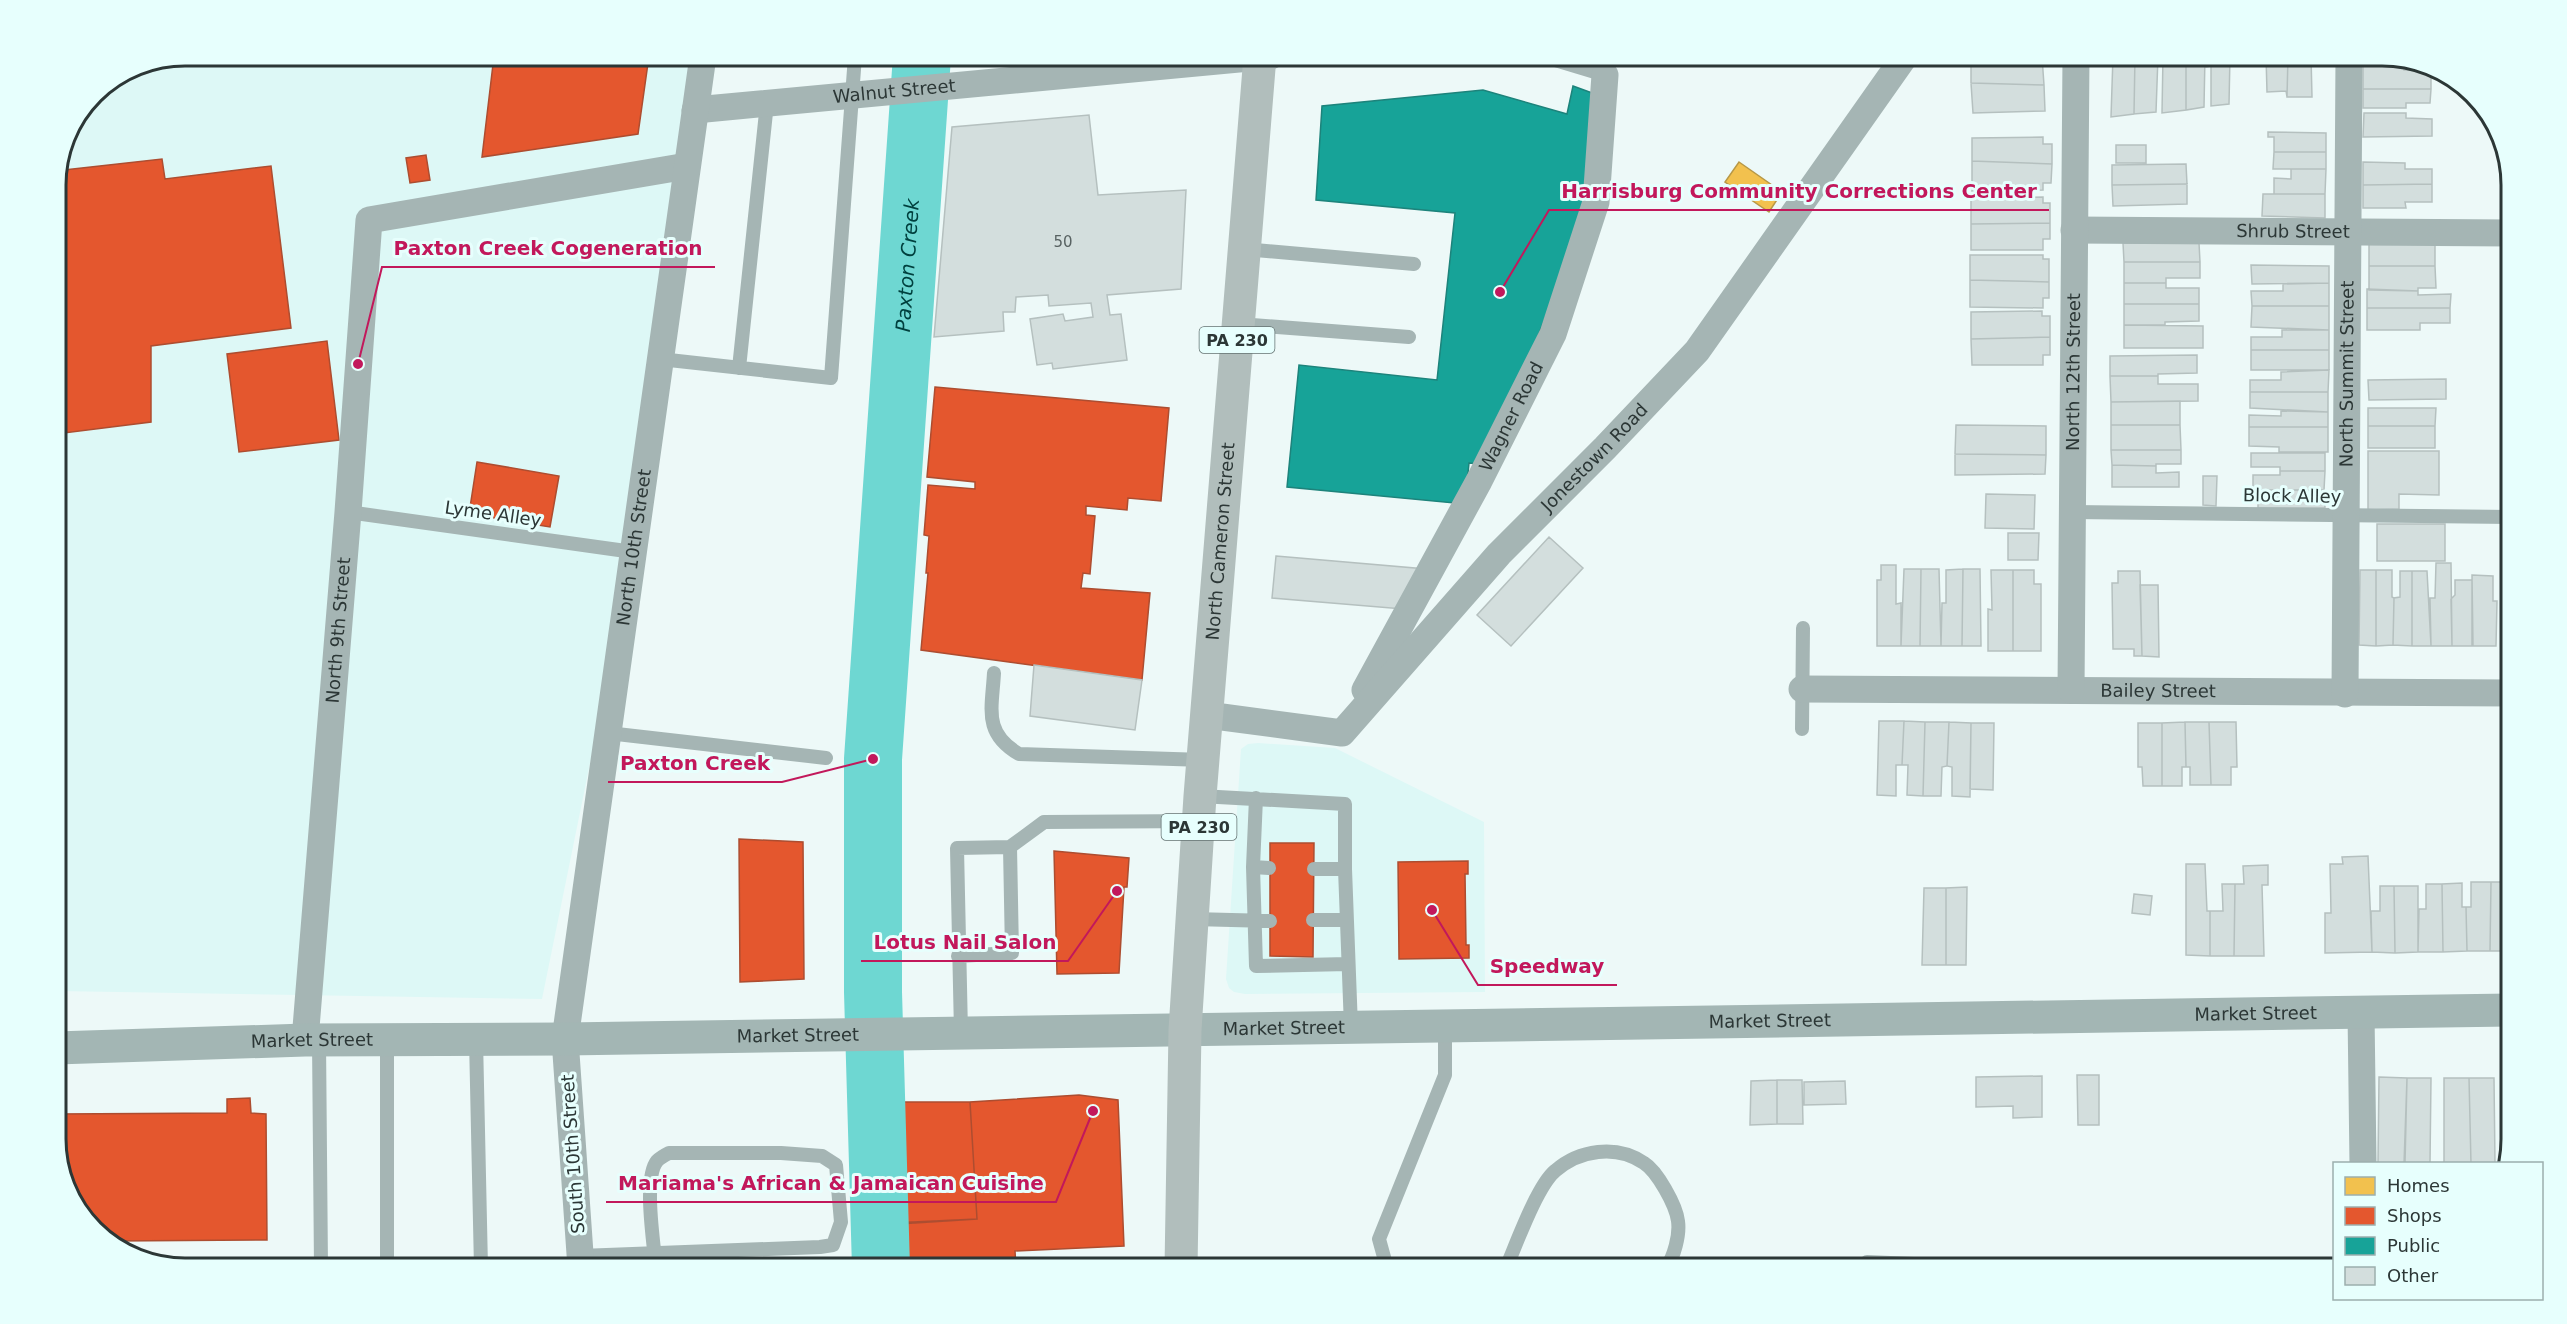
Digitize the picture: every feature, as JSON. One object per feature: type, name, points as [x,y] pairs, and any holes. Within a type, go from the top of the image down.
[{"type":"highway","name":"North Cameron Street","points":[[1185,1030],[1207,715],[1245,249],[1263,66]]},
{"type":"highway","name":"PA 230","points":[[1181,1258],[1185,1030]]},
{"type":"main road","name":"Market Street","points":[[66,1048],[312,1040],[565,1039],[2501,1010]]},
{"type":"street","name":"North 10th Street","points":[[565,1039],[702,66]]},
{"type":"street","name":"Walnut Street","points":[[695,110],[1155,66]]},
{"type":"street","name":"Jonestown Road","points":[[1342,733],[1499,554],[1605,448],[1697,351],[1898,66]]},
{"type":"street","name":"North 12th Street","points":[[2071,690],[2076,66]]},
{"type":"street","name":"North Summit Street","points":[[2345,693],[2349,66]]},
{"type":"street","name":"Wagner Road","points":[[1342,733],[1479,481],[1553,334],[1596,202],[1605,75]]},
{"type":"street","name":"North 9th Street","points":[[312,1040],[369,220],[687,166]]},
{"type":"street","name":"Shrub Street","points":[[2074,230],[2501,232]]},
{"type":"street","name":"Bailey Street","points":[[1802,689],[2501,693]]},
{"type":"street","points":[[1207,715],[1342,733]]},
{"type":"street","points":[[2361,1012],[2363,1162]]},
{"type":"street","name":"South 10th Street","points":[[565,1039],[580,1258]]},
{"type":"lane","points":[[660,359],[831,378],[854,66]]},
{"type":"lane","points":[[1575,66],[1605,75]]},
{"type":"lane","points":[[739,368],[766,103]]},
{"type":"lane","points":[[1245,249],[1414,264]]},
{"type":"lane","points":[[1239,324],[1410,337]]},
{"type":"lane","name":"Lyme Alley","points":[[348,512],[633,552]]},
{"type":"lane","name":"Block Alley","points":[[2073,512],[2501,517]]},
{"type":"lane","points":[[1802,729],[1803,628]]},
{"type":"lane","points":[[994,673],[991,725],[1004,745],[1019,754],[1204,760]]},
{"type":"lane","points":[[608,733],[826,758]]},
{"type":"lane","points":[[1256,798],[1253,867],[1256,966],[1348,964]]},
{"type":"lane","points":[[961,1032],[957,848],[1010,847],[1044,822],[1200,808],[1256,798],[1346,804],[1346,920],[1351,1027]]},
{"type":"lane","points":[[958,956],[1012,953],[1010,847]]},
{"type":"lane","points":[[1253,867],[1269,868]]},
{"type":"lane","points":[[1314,869],[1345,869]]},
{"type":"lane","points":[[1193,919],[1270,921]]},
{"type":"lane","points":[[1313,920],[1346,920]]},
{"type":"lane","points":[[1384,1258],[1379,1239],[1445,1075],[1445,1026]]},
{"type":"lane","points":[[476,1039],[481,1258]]},
{"type":"lane","points":[[312,1040],[321,1258]]},
{"type":"lane","points":[[387,1040],[387,1258]]},
{"type":"lane","points":[[1511,1258],[1534,1204],[1554,1172],[1583,1153],[1617,1152],[1644,1163],[1664,1186],[1678,1221],[1672,1258]]},
{"type":"lane","points":[[613,1258],[655,1253],[833,1245],[841,1222],[836,1165],[822,1156],[781,1153],[669,1153],[656,1162],[649,1188],[655,1253],[655,1258]]},
{"type":"shaded area","points":[[185,66],[701,66],[633,552],[542,999],[66,991],[66,177],[70,154],[82,126],[101,101],[132,78],[162,68]]},
{"type":"shaded area","points":[[1248,744],[1335,748],[1484,822],[1485,992],[1245,994],[1234,992],[1229,988],[1226,979],[1241,749]]},
{"type":"building: Homes","points":[[1739,162],[1782,192],[1769,212],[1725,182]]},
{"type":"building: Shops","points":[[493,66],[648,66],[638,134],[482,157]]},
{"type":"building: Shops","points":[[426,155],[430,180],[410,183],[406,158]]},
{"type":"building: Shops","points":[[162,159],[165,179],[271,166],[291,328],[151,346],[151,422],[66,433],[67,170]]},
{"type":"building: Shops","points":[[327,341],[339,440],[239,452],[227,354]]},
{"type":"building: Shops","points":[[935,387],[1169,408],[1161,501],[1128,498],[1127,510],[1086,506],[1086,515],[1095,516],[1090,574],[1083,573],[1081,588],[1150,593],[1142,680],[921,650],[928,573],[926,573],[929,536],[924,535],[928,485],[975,489],[975,482],[927,477]]},
{"type":"building: Shops","points":[[477,462],[559,476],[550,527],[469,514]]},
{"type":"building: Shops","points":[[739,839],[803,842],[804,979],[740,982]]},
{"type":"building: Shops","points":[[1270,843],[1314,843],[1313,957],[1270,956]]},
{"type":"building: Shops","points":[[1054,851],[1129,858],[1127,887],[1124,887],[1119,973],[1057,974]]},
{"type":"building: Shops","points":[[1468,861],[1468,874],[1465,874],[1466,945],[1469,945],[1469,958],[1399,959],[1398,862]]},
{"type":"building: Shops","points":[[1079,1095],[1118,1100],[1124,1246],[1015,1251],[1015,1258],[901,1258],[899,1224],[977,1219],[970,1102]]},
{"type":"building: Shops","points":[[250,1098],[251,1113],[266,1114],[267,1240],[124,1241],[107,1228],[86,1205],[78,1192],[68,1162],[66,1114],[227,1113],[227,1099]]},
{"type":"building: Shops","points":[[885,1102],[970,1102],[977,1219],[891,1223]]},
{"type":"building: Public","points":[[1573,86],[1595,94],[1583,219],[1519,386],[1481,464],[1469,463],[1465,504],[1287,487],[1299,365],[1437,380],[1455,213],[1316,200],[1322,106],[1483,90],[1567,114]]},
{"type":"building: Other","points":[[1971,66],[2043,66],[2044,85],[1971,83]]},
{"type":"building: Other","points":[[2113,66],[2135,66],[2134,114],[2111,117]]},
{"type":"building: Other","points":[[2135,66],[2158,66],[2156,112],[2134,114]]},
{"type":"building: Other","points":[[2163,66],[2186,66],[2186,110],[2162,113]]},
{"type":"building: Other","points":[[2186,66],[2205,66],[2204,107],[2186,110]]},
{"type":"building: Other","points":[[2211,66],[2230,66],[2229,104],[2211,106]]},
{"type":"building: Other","points":[[2266,66],[2288,66],[2287,97],[2286,91],[2267,92]]},
{"type":"building: Other","points":[[2288,66],[2311,66],[2312,97],[2287,97]]},
{"type":"building: Other","points":[[2363,66],[2404,68],[2404,70],[2412,70],[2431,76],[2431,89],[2363,89]]},
{"type":"building: Other","points":[[1971,83],[2044,85],[2045,111],[1973,113]]},
{"type":"building: Other","points":[[2363,89],[2431,89],[2430,103],[2406,103],[2406,108],[2363,108]]},
{"type":"building: Other","points":[[2364,113],[2406,113],[2406,118],[2432,119],[2432,136],[2363,137]]},
{"type":"building: Other","points":[[1089,115],[1098,195],[1186,190],[1181,289],[1107,295],[1110,315],[1121,314],[1127,360],[1053,369],[1052,363],[1037,365],[1030,319],[1063,314],[1065,321],[1093,317],[1091,303],[1049,306],[1048,295],[1016,297],[1015,312],[1003,312],[1004,331],[934,337],[952,127]]},
{"type":"building: Other","points":[[2268,132],[2326,133],[2326,152],[2274,152],[2274,137],[2268,137]]},
{"type":"building: Other","points":[[2043,137],[2043,144],[2052,144],[2052,164],[1972,161],[1972,138]]},
{"type":"building: Other","points":[[2116,145],[2146,145],[2146,163],[2116,163]]},
{"type":"building: Other","points":[[2274,152],[2326,152],[2326,169],[2273,169]]},
{"type":"building: Other","points":[[1972,161],[2052,164],[2051,183],[2043,183],[2043,190],[1972,191]]},
{"type":"building: Other","points":[[2363,162],[2405,163],[2405,169],[2432,169],[2432,184],[2363,185]]},
{"type":"building: Other","points":[[2186,164],[2187,184],[2112,185],[2112,165]]},
{"type":"building: Other","points":[[2291,169],[2326,169],[2325,194],[2274,194],[2274,178],[2291,179]]},
{"type":"building: Other","points":[[2187,184],[2187,204],[2113,206],[2112,185]]},
{"type":"building: Other","points":[[2432,184],[2432,202],[2405,202],[2406,208],[2363,208],[2363,185]]},
{"type":"building: Other","points":[[2263,194],[2325,194],[2325,218],[2262,216]]},
{"type":"building: Other","points":[[2043,197],[2043,203],[2050,203],[2050,223],[1971,224],[1971,198]]},
{"type":"building: Other","points":[[2050,223],[2050,239],[2043,239],[2043,250],[1971,250],[1971,224]]},
{"type":"building: Other","points":[[2369,242],[2435,242],[2435,266],[2369,266]]},
{"type":"building: Other","points":[[2123,243],[2199,243],[2200,262],[2124,262]]},
{"type":"building: Other","points":[[1970,255],[2043,255],[2043,259],[2049,259],[2049,282],[1970,280]]},
{"type":"building: Other","points":[[2124,262],[2200,262],[2200,278],[2166,278],[2166,283],[2124,283]]},
{"type":"building: Other","points":[[2251,265],[2329,266],[2329,283],[2252,284]]},
{"type":"building: Other","points":[[2369,266],[2435,266],[2436,288],[2418,288],[2418,291],[2369,290]]},
{"type":"building: Other","points":[[1970,280],[2049,282],[2049,298],[2043,298],[2043,308],[1970,307]]},
{"type":"building: Other","points":[[2124,283],[2166,283],[2166,288],[2199,288],[2199,304],[2124,304]]},
{"type":"building: Other","points":[[2329,283],[2329,306],[2252,306],[2251,291],[2283,291],[2283,284]]},
{"type":"building: Other","points":[[2367,289],[2418,291],[2418,295],[2451,294],[2450,308],[2367,308]]},
{"type":"building: Other","points":[[2124,304],[2199,304],[2199,321],[2165,322],[2165,325],[2124,325]]},
{"type":"building: Other","points":[[2252,306],[2329,306],[2329,330],[2251,327]]},
{"type":"building: Other","points":[[2367,308],[2450,308],[2450,323],[2420,323],[2420,330],[2367,330]]},
{"type":"building: Other","points":[[2042,311],[2042,316],[2050,316],[2050,337],[1971,339],[1971,312]]},
{"type":"building: Other","points":[[2124,325],[2203,326],[2203,348],[2124,348]]},
{"type":"building: Other","points":[[2282,330],[2329,330],[2329,350],[2251,350],[2251,337],[2282,337]]},
{"type":"building: Other","points":[[2050,337],[2050,355],[2043,355],[2043,365],[1972,365],[1971,339]]},
{"type":"building: Other","points":[[2251,350],[2329,350],[2329,370],[2251,370]]},
{"type":"building: Other","points":[[2197,355],[2197,373],[2110,376],[2110,356]]},
{"type":"building: Other","points":[[2329,370],[2328,392],[2250,392],[2250,380],[2281,380],[2281,372]]},
{"type":"building: Other","points":[[2110,376],[2158,376],[2158,384],[2198,384],[2198,401],[2111,402]]},
{"type":"building: Other","points":[[2446,379],[2446,399],[2369,400],[2368,380]]},
{"type":"building: Other","points":[[2250,392],[2328,392],[2328,412],[2250,408]]},
{"type":"building: Other","points":[[2180,401],[2180,425],[2111,425],[2111,402]]},
{"type":"building: Other","points":[[2368,408],[2436,408],[2435,426],[2368,426]]},
{"type":"building: Other","points":[[2281,411],[2328,412],[2328,427],[2249,427],[2249,415],[2281,416]]},
{"type":"building: Other","points":[[1956,425],[2046,426],[2046,455],[1955,454]]},
{"type":"building: Other","points":[[2111,425],[2180,425],[2181,450],[2111,450]]},
{"type":"building: Other","points":[[2368,426],[2435,426],[2435,448],[2368,448]]},
{"type":"building: Other","points":[[2249,427],[2328,427],[2328,452],[2279,452],[2279,447],[2249,446]]},
{"type":"building: Other","points":[[2111,450],[2181,450],[2181,464],[2112,465]]},
{"type":"building: Other","points":[[2368,451],[2439,451],[2439,495],[2399,494],[2399,509],[2368,510]]},
{"type":"building: Other","points":[[2251,453],[2325,453],[2325,471],[2280,471],[2280,467],[2251,467]]},
{"type":"building: Other","points":[[1955,454],[2046,455],[2045,474],[1955,475]]},
{"type":"building: Other","points":[[2112,465],[2156,466],[2156,473],[2179,472],[2179,487],[2112,487]]},
{"type":"building: Other","points":[[2280,471],[2325,471],[2324,490],[2253,490],[2253,475],[2280,475]]},
{"type":"building: Other","points":[[2203,476],[2217,476],[2216,506],[2203,505]]},
{"type":"building: Other","points":[[2258,490],[2324,490],[2325,508],[2258,508]]},
{"type":"building: Other","points":[[1986,494],[2035,495],[2034,529],[1985,528]]},
{"type":"building: Other","points":[[2377,524],[2445,524],[2445,561],[2377,561]]},
{"type":"building: Other","points":[[2008,533],[2039,533],[2038,560],[2008,560]]},
{"type":"building: Other","points":[[1549,537],[1583,568],[1511,646],[1477,615]]},
{"type":"building: Other","points":[[1276,556],[1426,569],[1403,609],[1272,598]]},
{"type":"building: Other","points":[[2436,563],[2451,563],[2452,646],[2431,646],[2430,598],[2435,598]]},
{"type":"building: Other","points":[[1881,565],[1896,565],[1896,604],[1901,603],[1901,646],[1877,646],[1877,580],[1881,580]]},
{"type":"building: Other","points":[[1904,569],[1921,569],[1920,646],[1901,646]]},
{"type":"building: Other","points":[[1921,569],[1939,569],[1941,646],[1920,646]]},
{"type":"building: Other","points":[[1963,569],[1980,569],[1981,646],[1962,646]]},
{"type":"building: Other","points":[[1963,569],[1962,646],[1941,646],[1942,603],[1946,603],[1946,570]]},
{"type":"building: Other","points":[[1991,570],[2013,570],[2013,651],[1988,651],[1988,609],[1992,610]]},
{"type":"building: Other","points":[[2013,570],[2034,570],[2034,584],[2041,584],[2041,651],[2013,651]]},
{"type":"building: Other","points":[[2360,570],[2376,570],[2376,646],[2359,645]]},
{"type":"building: Other","points":[[2376,570],[2392,570],[2393,645],[2376,646]]},
{"type":"building: Other","points":[[2118,571],[2140,571],[2142,656],[2134,656],[2134,649],[2113,649],[2112,583],[2118,583]]},
{"type":"building: Other","points":[[2400,571],[2412,571],[2412,646],[2393,645],[2394,598],[2400,597]]},
{"type":"building: Other","points":[[2412,571],[2427,571],[2431,646],[2412,646]]},
{"type":"building: Other","points":[[2472,575],[2493,576],[2493,601],[2497,601],[2496,646],[2473,646]]},
{"type":"building: Other","points":[[2455,580],[2472,580],[2472,646],[2452,646],[2451,599],[2455,595]]},
{"type":"building: Other","points":[[2140,585],[2158,585],[2159,657],[2142,656]]},
{"type":"building: Other","points":[[1034,665],[1142,680],[1135,730],[1030,716]]},
{"type":"building: Other","points":[[1879,721],[1904,721],[1902,765],[1896,765],[1896,796],[1877,795]]},
{"type":"building: Other","points":[[1904,721],[1925,722],[1923,796],[1907,795],[1908,765],[1902,765]]},
{"type":"building: Other","points":[[1925,722],[1949,722],[1947,766],[1942,767],[1941,796],[1923,796]]},
{"type":"building: Other","points":[[1949,722],[1971,723],[1970,797],[1952,796],[1952,767],[1947,766]]},
{"type":"building: Other","points":[[2185,722],[2209,722],[2211,785],[2190,785],[2190,767],[2186,767]]},
{"type":"building: Other","points":[[2185,722],[2186,767],[2182,767],[2182,786],[2162,786],[2162,723]]},
{"type":"building: Other","points":[[2209,722],[2236,722],[2237,767],[2231,767],[2231,785],[2211,785]]},
{"type":"building: Other","points":[[1971,723],[1994,723],[1993,790],[1970,789]]},
{"type":"building: Other","points":[[2138,723],[2162,723],[2162,786],[2143,786],[2142,767],[2138,767]]},
{"type":"building: Other","points":[[2368,856],[2372,952],[2325,953],[2325,913],[2331,913],[2330,864],[2343,864],[2342,857]]},
{"type":"building: Other","points":[[2186,864],[2205,864],[2207,911],[2210,911],[2210,956],[2186,955]]},
{"type":"building: Other","points":[[2268,865],[2268,885],[2262,885],[2264,956],[2234,956],[2235,884],[2244,884],[2243,866]]},
{"type":"building: Other","points":[[2471,882],[2491,882],[2490,951],[2467,951],[2466,907],[2471,907]]},
{"type":"building: Other","points":[[2491,882],[2501,882],[2501,951],[2490,951]]},
{"type":"building: Other","points":[[2462,883],[2462,907],[2466,907],[2467,951],[2443,952],[2442,884]]},
{"type":"building: Other","points":[[2222,884],[2235,884],[2234,956],[2210,956],[2210,911],[2223,911]]},
{"type":"building: Other","points":[[2426,884],[2442,884],[2443,952],[2418,952],[2419,909],[2426,909]]},
{"type":"building: Other","points":[[2380,886],[2394,886],[2395,953],[2372,952],[2371,911],[2380,911]]},
{"type":"building: Other","points":[[2394,886],[2418,886],[2418,952],[2395,953]]},
{"type":"building: Other","points":[[1967,887],[1966,965],[1946,965],[1946,888]]},
{"type":"building: Other","points":[[1924,888],[1946,888],[1946,965],[1922,965]]},
{"type":"building: Other","points":[[2134,894],[2152,896],[2150,915],[2132,913]]},
{"type":"building: Other","points":[[2077,1075],[2099,1075],[2099,1125],[2078,1125]]},
{"type":"building: Other","points":[[2042,1076],[2042,1117],[2013,1118],[2013,1106],[1976,1107],[1976,1077]]},
{"type":"building: Other","points":[[2379,1077],[2407,1078],[2404,1162],[2378,1162]]},
{"type":"building: Other","points":[[2407,1078],[2431,1078],[2430,1162],[2405,1162]]},
{"type":"building: Other","points":[[2444,1078],[2469,1078],[2471,1162],[2444,1162]]},
{"type":"building: Other","points":[[2469,1078],[2494,1078],[2495,1162],[2471,1162]]},
{"type":"building: Other","points":[[1777,1080],[1802,1080],[1803,1124],[1777,1124]]},
{"type":"building: Other","points":[[1777,1080],[1777,1124],[1750,1125],[1751,1081]]},
{"type":"building: Other","points":[[1845,1081],[1846,1104],[1804,1105],[1804,1082]]},
{"type":"waterway","name":"Paxton Creek","points":[[881,1258],[873,992],[873,759],[921,66]]},
{"type":"place","name":"Harrisburg Community Corrections Center","points":[[1500,292]]},
{"type":"place","name":"Paxton Creek Cogeneration","points":[[358,364]]},
{"type":"place","name":"Paxton Creek","points":[[873,759]]},
{"type":"place","name":"Lotus Nail Salon","points":[[1117,891]]},
{"type":"place","name":"Speedway","points":[[1432,910]]},
{"type":"place","name":"Mariama's African & Jamaican Cuisine","points":[[1093,1111]]}]
